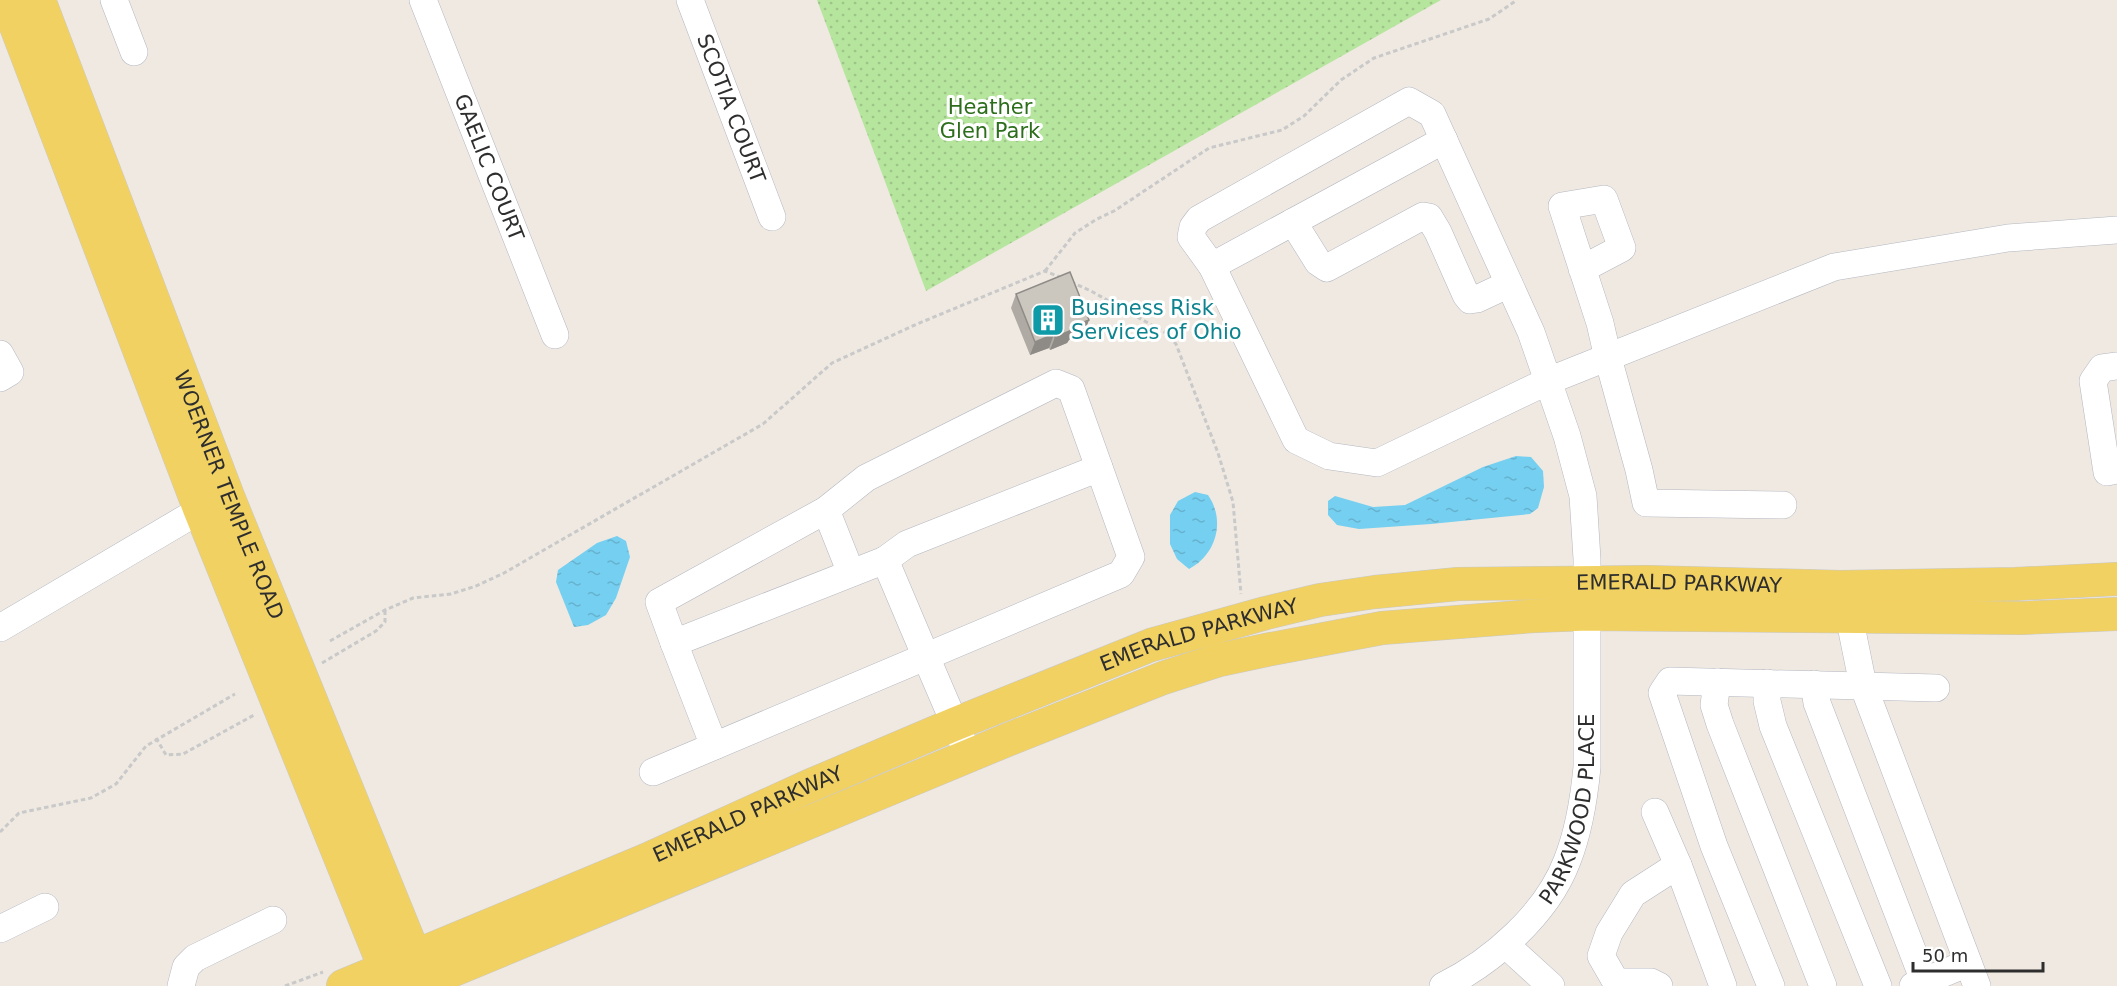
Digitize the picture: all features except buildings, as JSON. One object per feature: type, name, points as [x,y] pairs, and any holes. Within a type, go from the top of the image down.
[{"type":"main road","name":"WOERNER TEMPLE ROAD","points":[[6,0],[214,505],[421,977]]},
{"type":"main road","name":"WOERNER TEMPLE ROAD","points":[[39,0],[214,505],[388,977]]},
{"type":"main road","name":"EMERALD PARKWAY","points":[[421,977],[646,860],[809,786],[955,724],[1151,645],[1320,600],[1375,591],[1458,584],[1587,582],[1841,587],[2015,584],[2117,579]]},
{"type":"main road","name":"EMERALD PARKWAY","points":[[343,986],[388,977],[421,977],[1163,678],[1240,656],[1382,628],[1534,616],[1588,614],[2020,618],[2117,614]]},
{"type":"street","points":[[114,0],[134,52]]},
{"type":"street","name":"GAELIC COURT","points":[[423,0],[555,334]]},
{"type":"street","name":"SCOTIA COURT","points":[[690,0],[772,217]]},
{"type":"street","name":"PARKWOOD PLACE","points":[[1212,266],[1191,237],[1193,227],[1199,219],[1409,101],[1432,114],[1531,332],[1567,436],[1583,496],[1587,559],[1587,767],[1584,800],[1567,863],[1549,895],[1506,945],[1443,986]]},
{"type":"street","points":[[1444,140],[1212,266],[1296,440],[1329,456],[1377,463],[1548,381],[1834,267],[2008,238],[2117,230],[2117,245]]},
{"type":"street","points":[[1293,222],[1318,262],[1327,268],[1423,216],[1429,218],[1438,232],[1470,300],[1509,284]]},
{"type":"street","points":[[1582,268],[1600,323],[1646,503],[1783,505]]},
{"type":"street","points":[[0,354],[10,372],[0,378]]},
{"type":"street","points":[[2117,366],[2102,368],[2093,381],[2107,472],[2117,470]]},
{"type":"street","points":[[653,772],[1121,574],[1131,557],[1071,389],[1056,383],[866,478],[825,510],[658,602],[714,746]]},
{"type":"street","points":[[674,643],[885,560],[908,544],[1099,468]]},
{"type":"street","points":[[0,628],[214,505]]},
{"type":"street","points":[[825,510],[851,573]]},
{"type":"street","points":[[885,560],[969,756]]},
{"type":"street","points":[[1814,684],[1817,703],[1921,984],[1972,975],[1863,685],[1849,616]]},
{"type":"street","points":[[1771,986],[1714,846],[1662,693],[1670,681],[1936,688]]},
{"type":"street","points":[[1718,682],[1714,705],[1720,724],[1823,986]]},
{"type":"street","points":[[1767,683],[1767,701],[1773,726],[1878,986]]},
{"type":"street","points":[[1655,812],[1678,865],[1723,986]]},
{"type":"street","points":[[1659,986],[1651,982],[1616,982],[1600,956],[1609,933],[1633,894],[1678,865]]},
{"type":"street","points":[[0,929],[45,908]]},
{"type":"street","points":[[181,986],[186,967],[195,958],[273,920]]},
{"type":"street","points":[[1506,945],[1551,986]]},
{"type":"path","points":[[330,641],[385,610],[413,598],[450,594],[476,586],[504,573],[763,424],[832,363],[916,324],[1045,271],[1075,233],[1114,211],[1209,148],[1282,130],[1304,116],[1341,80],[1374,58],[1489,19],[1517,0]]},
{"type":"path","points":[[1045,271],[1091,291],[1166,333],[1176,344],[1218,453],[1233,502],[1241,596]]},
{"type":"path","points":[[319,664],[376,631],[385,622],[385,610]]},
{"type":"path","points":[[0,832],[19,813],[91,798],[116,784],[146,746],[156,738],[235,694]]},
{"type":"path","points":[[156,738],[166,755],[183,754],[259,713]]},
{"type":"green space","name":"Heather Glen Park","points":[[817,0],[1441,0],[926,291]]},
{"type":"water","points":[[1516,456],[1531,457],[1543,471],[1544,487],[1538,508],[1530,514],[1359,529],[1337,525],[1328,515],[1328,501],[1335,496],[1373,507],[1405,505],[1483,467]]},
{"type":"water","points":[[1195,492],[1208,495],[1213,505],[1217,526],[1212,546],[1198,563],[1189,569],[1177,559],[1170,544],[1170,515],[1178,501]]},
{"type":"water","points":[[617,536],[626,541],[630,557],[616,598],[606,615],[588,625],[574,627],[556,582],[558,570],[597,543]]},
{"type":"place","name":"Business Risk Services of Ohio","points":[[1048,320]]}]
